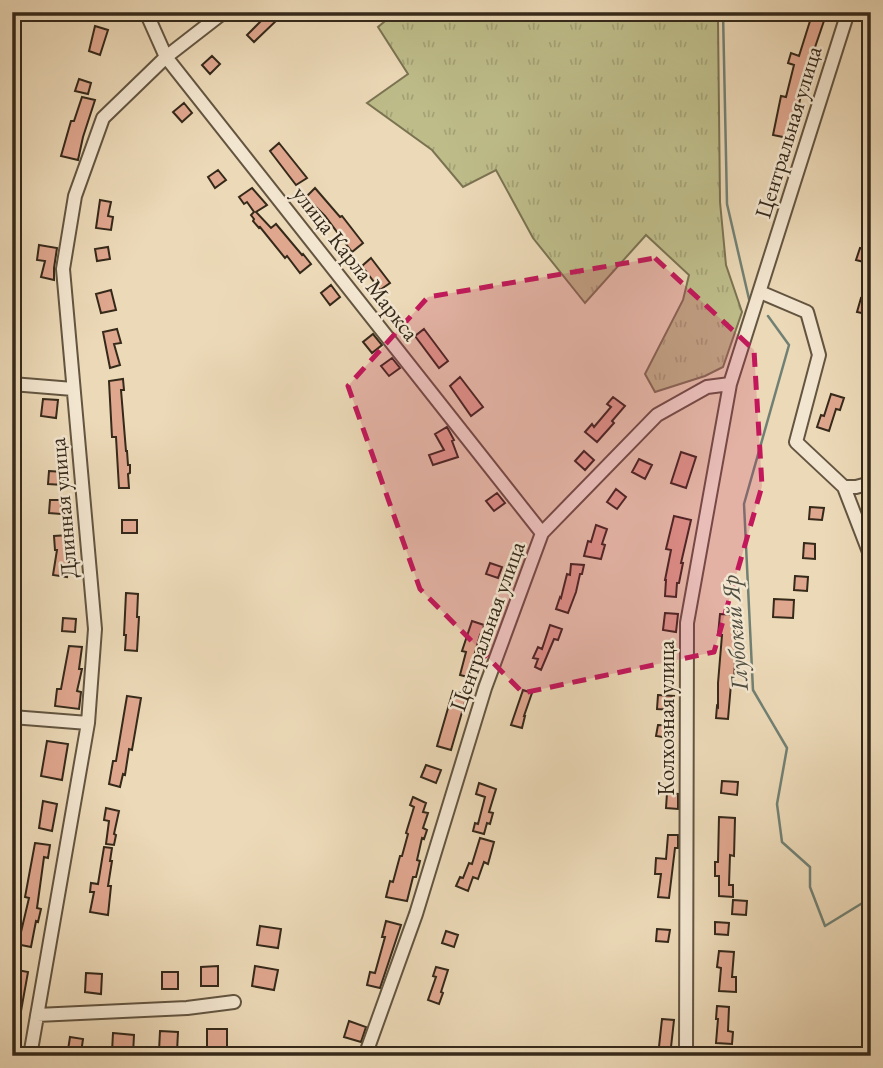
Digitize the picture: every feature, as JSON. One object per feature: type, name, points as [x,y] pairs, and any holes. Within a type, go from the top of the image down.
[{"type":"street","name":"улица Карла Маркса","points":[[146,12],[166,57],[542,533]]},
{"type":"street","name":"Длинная улица","points":[[30,1056],[88,723],[95,629],[63,270],[75,196],[103,118],[166,57],[224,12]]},
{"type":"street","name":"Центральная улица","points":[[365,1056],[416,914],[485,688],[542,533],[657,415],[707,387],[730,384],[848,12]]},
{"type":"street","points":[[760,292],[807,312],[819,355],[796,442],[844,487],[871,557]]},
{"type":"street","points":[[12,384],[73,389]]},
{"type":"street","name":"Колхозная улица","points":[[686,1056],[687,623],[730,384]]},
{"type":"street","points":[[844,487],[856,487],[871,482]]},
{"type":"street","points":[[12,717],[88,723]]},
{"type":"street","points":[[37,1015],[187,1008],[234,1002]]},
{"type":"highlighted area","points":[[655,258],[754,350],[762,486],[714,652],[523,693],[420,589],[348,386],[428,297]]},
{"type":"green space","points":[[396,12],[715,12],[718,21],[720,202],[726,265],[742,312],[723,367],[705,376],[655,392],[645,374],[683,300],[689,275],[646,235],[585,303],[533,238],[496,170],[463,187],[432,150],[367,103],[408,74],[378,27]]},
{"type":"building","points":[[267,12],[271,12],[277,20],[254,42],[247,35]]},
{"type":"building","points":[[785,12],[827,12],[797,114],[793,113],[788,138],[773,135],[781,96],[786,97],[794,65],[788,63],[791,53],[799,56],[810,21],[785,15]]},
{"type":"building","points":[[95,26],[108,30],[100,55],[89,51]]},
{"type":"building","points":[[212,56],[220,64],[210,74],[202,65]]},
{"type":"building","points":[[79,79],[91,83],[88,94],[75,91]]},
{"type":"building","points":[[82,97],[95,100],[78,160],[61,156],[71,121],[74,121]]},
{"type":"building","points":[[184,103],[192,113],[182,122],[173,112]]},
{"type":"building","points":[[279,143],[307,178],[296,185],[270,151]]},
{"type":"building","points":[[218,170],[226,180],[215,188],[208,177]]},
{"type":"building","points":[[252,188],[267,205],[256,212],[271,228],[276,224],[311,264],[300,273],[253,221],[251,215],[254,212],[247,202],[244,204],[239,197]]},
{"type":"building","points":[[315,188],[363,243],[352,252],[325,216],[306,197]]},
{"type":"building","points":[[100,200],[111,202],[108,216],[113,217],[111,230],[96,228]]},
{"type":"building","points":[[39,245],[57,248],[54,280],[41,277],[45,261],[37,260]]},
{"type":"building","points":[[108,247],[110,259],[97,261],[95,249]]},
{"type":"building","points":[[860,248],[871,251],[871,264],[856,260]]},
{"type":"building","points":[[371,258],[390,283],[380,290],[362,266]]},
{"type":"building","points":[[331,285],[340,297],[330,305],[321,293]]},
{"type":"building","points":[[111,290],[116,310],[101,313],[96,294]]},
{"type":"building","points":[[861,298],[871,301],[871,315],[857,312]]},
{"type":"building","points":[[117,329],[121,343],[114,344],[120,365],[110,368],[103,332]]},
{"type":"building","points":[[424,329],[448,361],[439,368],[415,336]]},
{"type":"building","points":[[373,334],[382,345],[372,353],[363,342]]},
{"type":"building","points":[[392,358],[400,368],[389,376],[381,366]]},
{"type":"building","points":[[460,377],[483,407],[471,416],[450,386]]},
{"type":"building","points":[[123,379],[124,390],[121,390],[126,451],[130,465],[129,488],[119,488],[116,437],[112,437],[109,381]]},
{"type":"building","points":[[831,394],[844,398],[840,410],[836,409],[829,431],[817,427],[821,415],[824,416]]},
{"type":"building","points":[[613,397],[625,406],[597,442],[585,432],[592,424],[594,427],[611,407],[607,404]]},
{"type":"building","points":[[43,399],[58,400],[56,418],[41,416]]},
{"type":"building","points":[[447,427],[458,457],[433,465],[429,455],[444,450],[435,434]]},
{"type":"building","points":[[584,451],[594,460],[585,470],[575,461]]},
{"type":"building","points":[[681,452],[696,457],[686,488],[671,483]]},
{"type":"building","points":[[639,459],[652,465],[645,479],[632,472]]},
{"type":"building","points":[[49,471],[63,472],[63,485],[48,484]]},
{"type":"building","points":[[616,489],[626,497],[617,509],[607,502]]},
{"type":"building","points":[[497,493],[505,503],[494,511],[486,501]]},
{"type":"building","points":[[50,500],[62,500],[61,514],[49,513]]},
{"type":"building","points":[[810,507],[824,508],[822,520],[809,519]]},
{"type":"building","points":[[674,516],[691,520],[676,597],[665,596],[671,550],[666,549]]},
{"type":"building","points":[[122,520],[137,520],[137,533],[122,533]]},
{"type":"building","points":[[596,525],[607,529],[601,559],[584,556]]},
{"type":"building","points":[[69,535],[67,577],[53,575],[57,550],[54,536]]},
{"type":"building","points":[[804,543],[815,544],[815,559],[803,558]]},
{"type":"building","points":[[490,563],[502,567],[498,578],[486,574]]},
{"type":"building","points":[[571,564],[584,565],[568,613],[556,609],[567,574],[570,575]]},
{"type":"building","points":[[795,576],[808,577],[807,591],[794,590]]},
{"type":"building","points":[[126,593],[138,594],[137,651],[125,650]]},
{"type":"building","points":[[774,599],[794,600],[793,618],[773,617]]},
{"type":"building","points":[[665,613],[678,614],[676,632],[663,630]]},
{"type":"building","points":[[720,614],[739,615],[734,684],[731,684],[728,719],[716,718],[722,635],[718,635]]},
{"type":"building","points":[[63,618],[76,619],[75,632],[62,631]]},
{"type":"building","points":[[472,621],[484,625],[468,677],[460,675],[466,652],[462,651]]},
{"type":"building","points":[[550,625],[562,629],[558,640],[554,639],[541,670],[535,667],[538,659],[533,658],[538,647],[542,649]]},
{"type":"building","points":[[69,646],[82,647],[79,669],[82,669],[77,691],[81,692],[79,709],[55,706]]},
{"type":"building","points":[[523,690],[532,693],[522,728],[511,725]]},
{"type":"building","points":[[453,691],[467,695],[451,750],[437,746]]},
{"type":"building","points":[[658,695],[674,696],[673,710],[657,709]]},
{"type":"building","points":[[127,696],[141,698],[132,750],[129,749],[120,787],[109,784],[113,761],[116,761]]},
{"type":"building","points":[[658,725],[672,726],[670,738],[656,736]]},
{"type":"building","points":[[47,741],[68,744],[62,780],[41,776]]},
{"type":"building","points":[[426,765],[441,770],[436,783],[421,777]]},
{"type":"building","points":[[722,781],[738,782],[737,795],[721,793]]},
{"type":"building","points":[[479,783],[496,789],[489,812],[493,813],[484,834],[473,831],[475,823],[478,824],[485,797],[476,794]]},
{"type":"building","points":[[667,793],[678,794],[678,809],[666,808]]},
{"type":"building","points":[[413,797],[426,803],[423,812],[428,813],[423,828],[427,830],[424,839],[422,838],[417,860],[420,861],[407,901],[386,897],[408,834],[406,833],[414,807],[410,805]]},
{"type":"building","points":[[43,801],[57,804],[52,831],[39,828]]},
{"type":"building","points":[[106,808],[119,811],[114,845],[106,844],[109,821],[104,820]]},
{"type":"building","points":[[719,817],[735,818],[734,856],[730,855],[729,885],[733,885],[733,897],[719,896],[719,876],[715,876]]},
{"type":"building","points":[[668,835],[678,835],[669,898],[658,897],[661,874],[655,874],[656,858],[666,859]]},
{"type":"building","points":[[480,838],[494,842],[488,864],[484,862],[478,879],[473,877],[468,891],[456,886],[460,877],[463,878],[469,863],[472,864]]},
{"type":"building","points":[[35,843],[50,845],[48,858],[44,857],[37,908],[41,909],[31,947],[16,944],[29,898],[25,897]]},
{"type":"building","points":[[104,847],[112,848],[108,915],[90,912],[94,892],[90,892],[91,883],[98,884]]},
{"type":"building","points":[[733,900],[747,901],[746,915],[732,914]]},
{"type":"building","points":[[386,921],[401,925],[380,988],[367,985],[370,972],[375,973],[385,937],[382,937]]},
{"type":"building","points":[[715,922],[729,923],[728,935],[715,934]]},
{"type":"building","points":[[260,926],[281,929],[278,948],[257,945]]},
{"type":"building","points":[[657,929],[670,930],[668,942],[656,941]]},
{"type":"building","points":[[446,931],[458,935],[454,947],[442,943]]},
{"type":"building","points":[[719,951],[734,952],[732,977],[736,977],[736,992],[719,991]]},
{"type":"building","points":[[218,966],[218,986],[201,986],[201,967]]},
{"type":"building","points":[[255,966],[278,970],[274,990],[252,986]]},
{"type":"building","points":[[436,967],[448,970],[439,1004],[428,1000],[436,977],[433,976]]},
{"type":"building","points":[[12,969],[28,972],[16,1039],[12,1039]]},
{"type":"building","points":[[162,972],[178,972],[178,989],[162,989]]},
{"type":"building","points":[[86,973],[102,974],[101,994],[85,992]]},
{"type":"building","points":[[717,1006],[729,1007],[728,1031],[733,1032],[732,1044],[716,1043]]},
{"type":"building","points":[[662,1019],[674,1020],[670,1056],[658,1056]]},
{"type":"building","points":[[349,1021],[366,1027],[361,1042],[344,1037]]},
{"type":"building","points":[[207,1029],[227,1029],[227,1052],[207,1052]]},
{"type":"building","points":[[160,1031],[178,1032],[177,1052],[159,1051]]},
{"type":"building","points":[[113,1033],[134,1035],[133,1054],[112,1052]]},
{"type":"building","points":[[70,1037],[83,1039],[81,1053],[68,1050]]},
{"type":"waterway","name":"Глубокий Яр","points":[[723,12],[727,204],[749,299]]},
{"type":"waterway","name":"Глубокий Яр","points":[[768,316],[789,345],[744,504],[753,690],[787,748],[777,804],[782,842],[810,867],[810,887],[825,926],[869,899],[871,901]]}]
